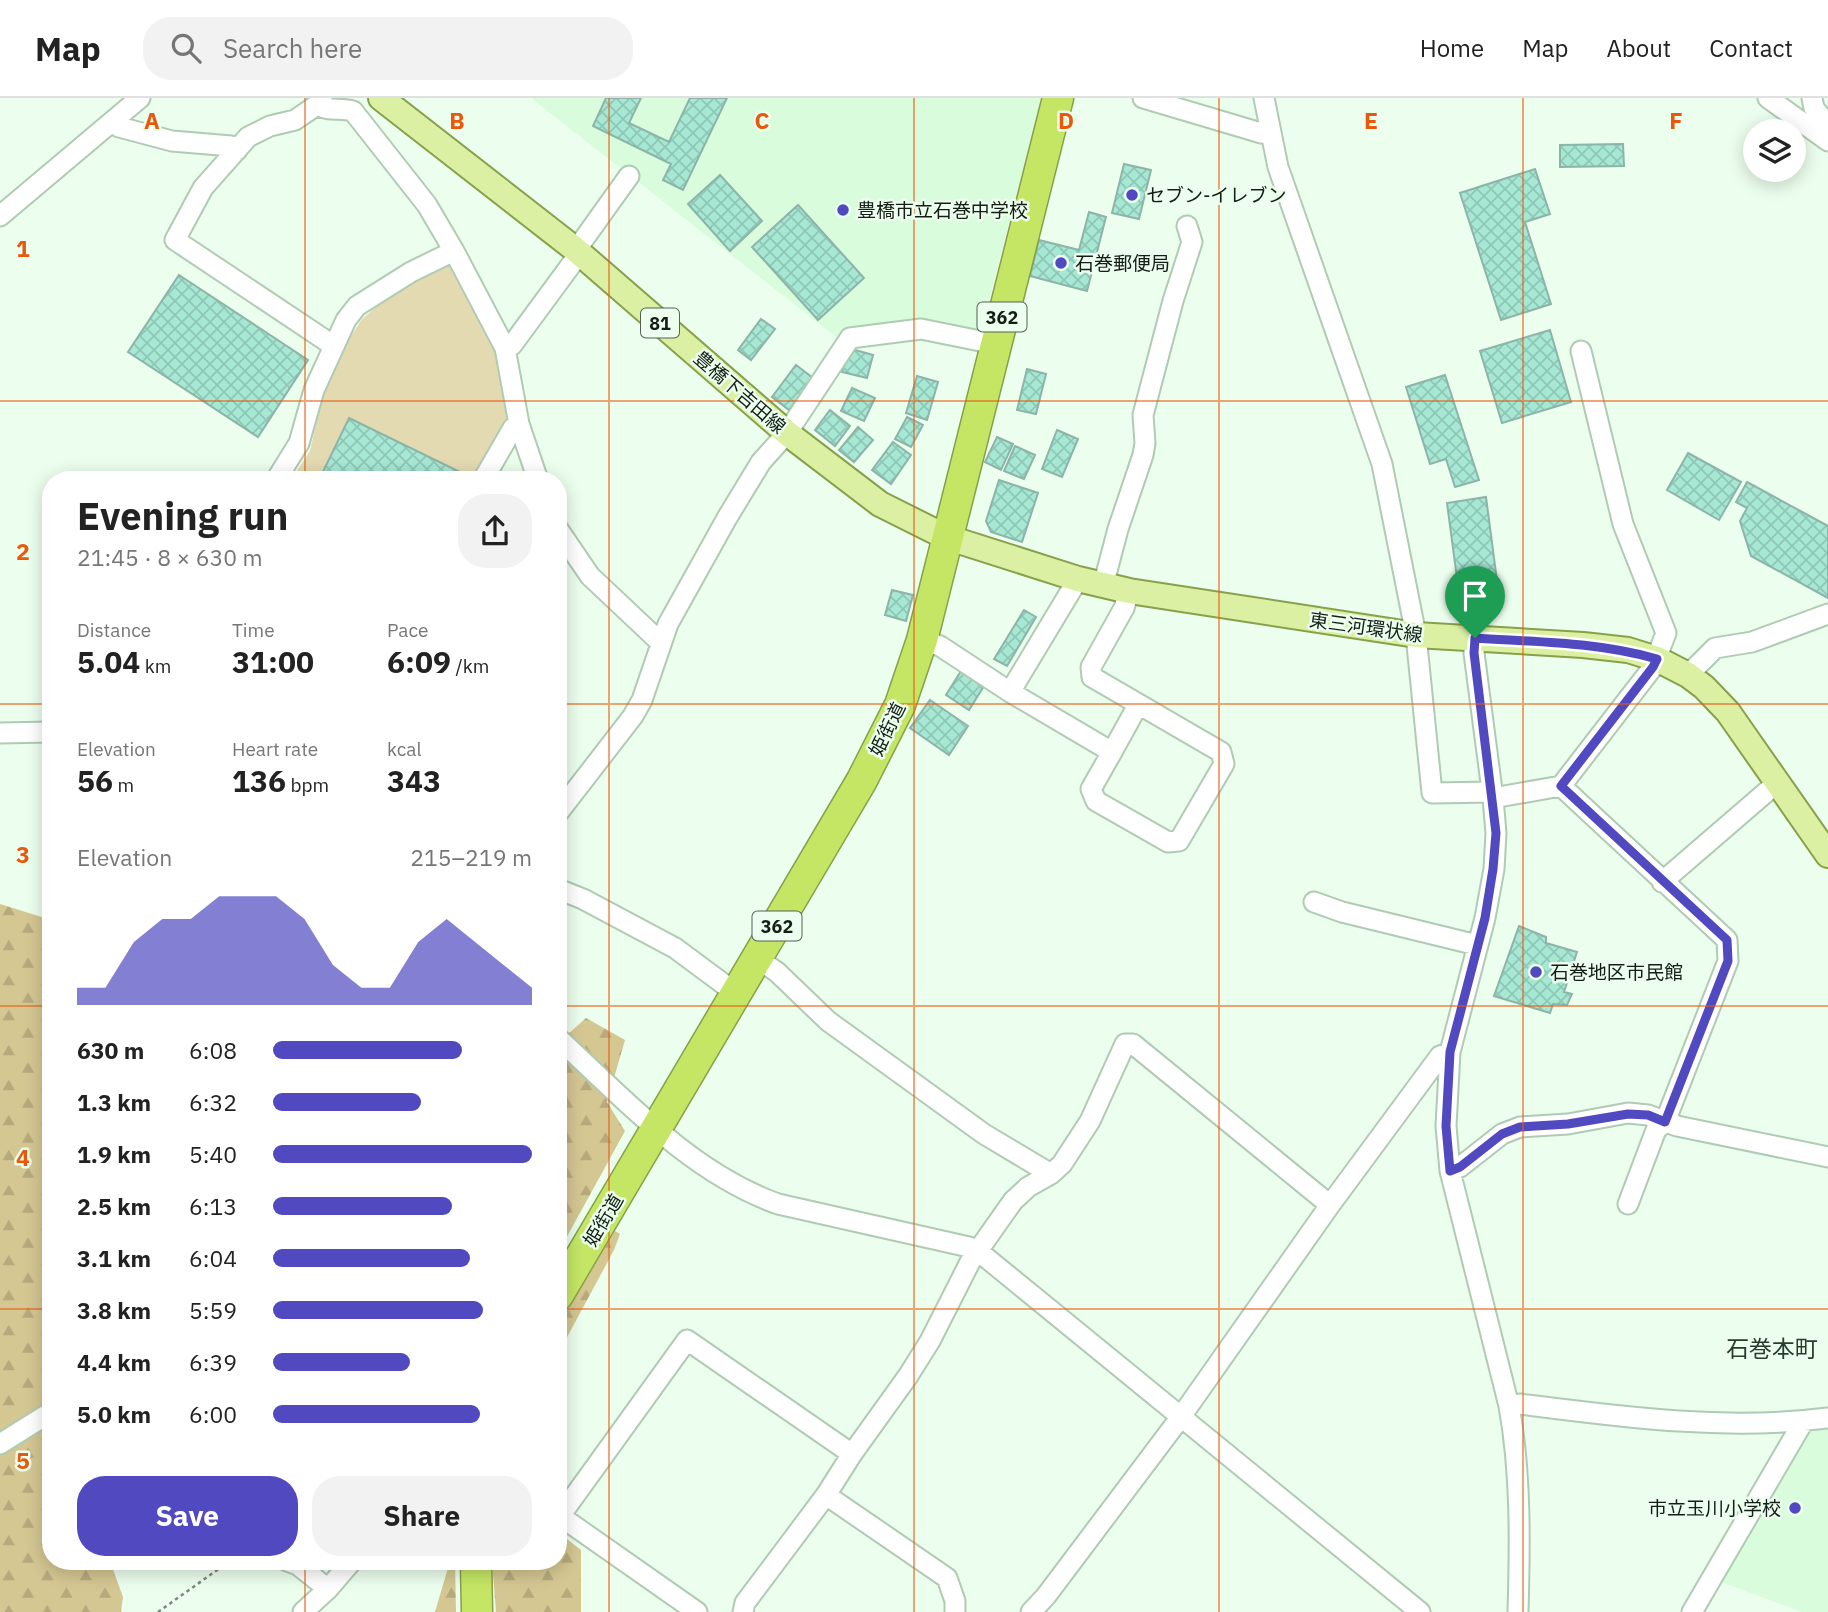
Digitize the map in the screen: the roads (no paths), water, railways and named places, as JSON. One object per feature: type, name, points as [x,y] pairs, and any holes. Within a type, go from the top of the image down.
[{"type":"highway","name":"姫街道","points":[[567,1280],[862,780],[900,705],[922,640],[1058,98]]},
{"type":"highway","points":[[476,1570],[477,1612]]},
{"type":"main road","name":"豊橋下吉田線","points":[[381,98],[578,252],[787,433],[880,504],[946,537]]},
{"type":"main road","name":"東三河環状線","points":[[946,537],[1078,579],[1129,591],[1416,635],[1583,645],[1628,650],[1657,659],[1688,675],[1728,712],[1828,855]]},
{"type":"street","points":[[0,216],[114,123],[140,98]]},
{"type":"street","points":[[1143,98],[1271,134]]},
{"type":"street","points":[[1264,98],[1278,167],[1382,464],[1416,635],[1432,793],[1493,795],[1561,786],[1653,667],[1666,633],[1623,524],[1581,351]]},
{"type":"street","points":[[1768,98],[1828,141]]},
{"type":"street","points":[[1812,98],[1814,108],[1828,126]]},
{"type":"street","points":[[334,346],[175,240],[203,188],[248,137],[270,126],[295,120],[320,102],[325,110],[344,108],[353,111],[427,205],[454,251],[505,348],[519,424],[535,471]]},
{"type":"street","points":[[114,123],[119,127],[172,141],[231,146],[237,150]]},
{"type":"street","points":[[505,348],[512,345],[629,177]]},
{"type":"street","points":[[1103,586],[1118,529],[1143,455],[1143,415],[1173,301],[1192,242],[1187,226]]},
{"type":"street","points":[[282,471],[299,443],[314,390],[346,320],[357,306],[411,272],[454,251]]},
{"type":"street","points":[[567,801],[633,716],[642,700],[668,624],[727,517],[761,462],[787,433],[850,338],[921,329],[995,344]]},
{"type":"street","points":[[488,471],[513,428],[519,424]]},
{"type":"street","points":[[567,542],[590,576],[660,642]]},
{"type":"street","points":[[1010,692],[1078,579]]},
{"type":"street","points":[[1129,591],[1124,608],[1091,667],[1091,677],[1221,752],[1224,764],[1179,841],[1168,842],[1096,801],[1091,789],[1138,705]]},
{"type":"street","points":[[1688,675],[1715,648],[1752,642],[1828,614]]},
{"type":"street","points":[[1475,638],[1474,653],[1496,833],[1493,869],[1450,1052],[1446,1126],[1450,1171],[1516,1443],[1518,1612]]},
{"type":"street","points":[[922,640],[940,646],[1010,692],[1112,752]]},
{"type":"street","points":[[0,733],[42,732]]},
{"type":"street","points":[[1662,882],[1777,782]]},
{"type":"street","points":[[1561,786],[1727,940],[1729,950],[1728,961],[1665,1122],[1656,1130],[1628,1204]]},
{"type":"street","points":[[567,893],[676,948],[737,994]]},
{"type":"street","points":[[1314,902],[1342,912],[1477,945]]},
{"type":"street","points":[[758,959],[777,972],[828,1021],[984,1134],[1051,1174]]},
{"type":"street","points":[[743,1612],[745,1602],[827,1495],[852,1454],[908,1376],[978,1251],[1013,1200],[1062,1164],[1090,1121],[1125,1044],[1133,1044],[1330,1205]]},
{"type":"street","points":[[567,1046],[685,1152],[754,1195],[778,1204],[978,1251],[1420,1612]]},
{"type":"street","points":[[1031,1612],[1046,1596],[1180,1418],[1330,1205],[1440,1056],[1450,1052]]},
{"type":"street","points":[[1450,1171],[1460,1167],[1502,1134],[1520,1127],[1568,1124],[1628,1114],[1648,1115],[1665,1122],[1828,1157]]},
{"type":"street","points":[[567,1506],[687,1340],[852,1454]]},
{"type":"street","points":[[1509,1406],[1520,1404],[1644,1420],[1719,1424],[1802,1422],[1828,1418]]},
{"type":"street","points":[[0,1444],[42,1418]]},
{"type":"street","points":[[1692,1612],[1802,1422]]},
{"type":"street","points":[[827,1495],[947,1578],[955,1601],[955,1612]]},
{"type":"street","points":[[567,1521],[697,1612]]},
{"type":"street","points":[[301,1570],[319,1603],[345,1570]]},
{"type":"place","name":"セブン-イレブン","points":[[1132,195]]},
{"type":"place","name":"豊橋市立石巻中学校","points":[[843,210]]},
{"type":"place","name":"石巻郵便局","points":[[1061,263]]},
{"type":"place","name":"石巻地区市民館","points":[[1536,972]]},
{"type":"place","name":"市立玉川小学校","points":[[1795,1508]]},
{"type":"district","name":"石巻本町","points":[[1772,1348]]}]
